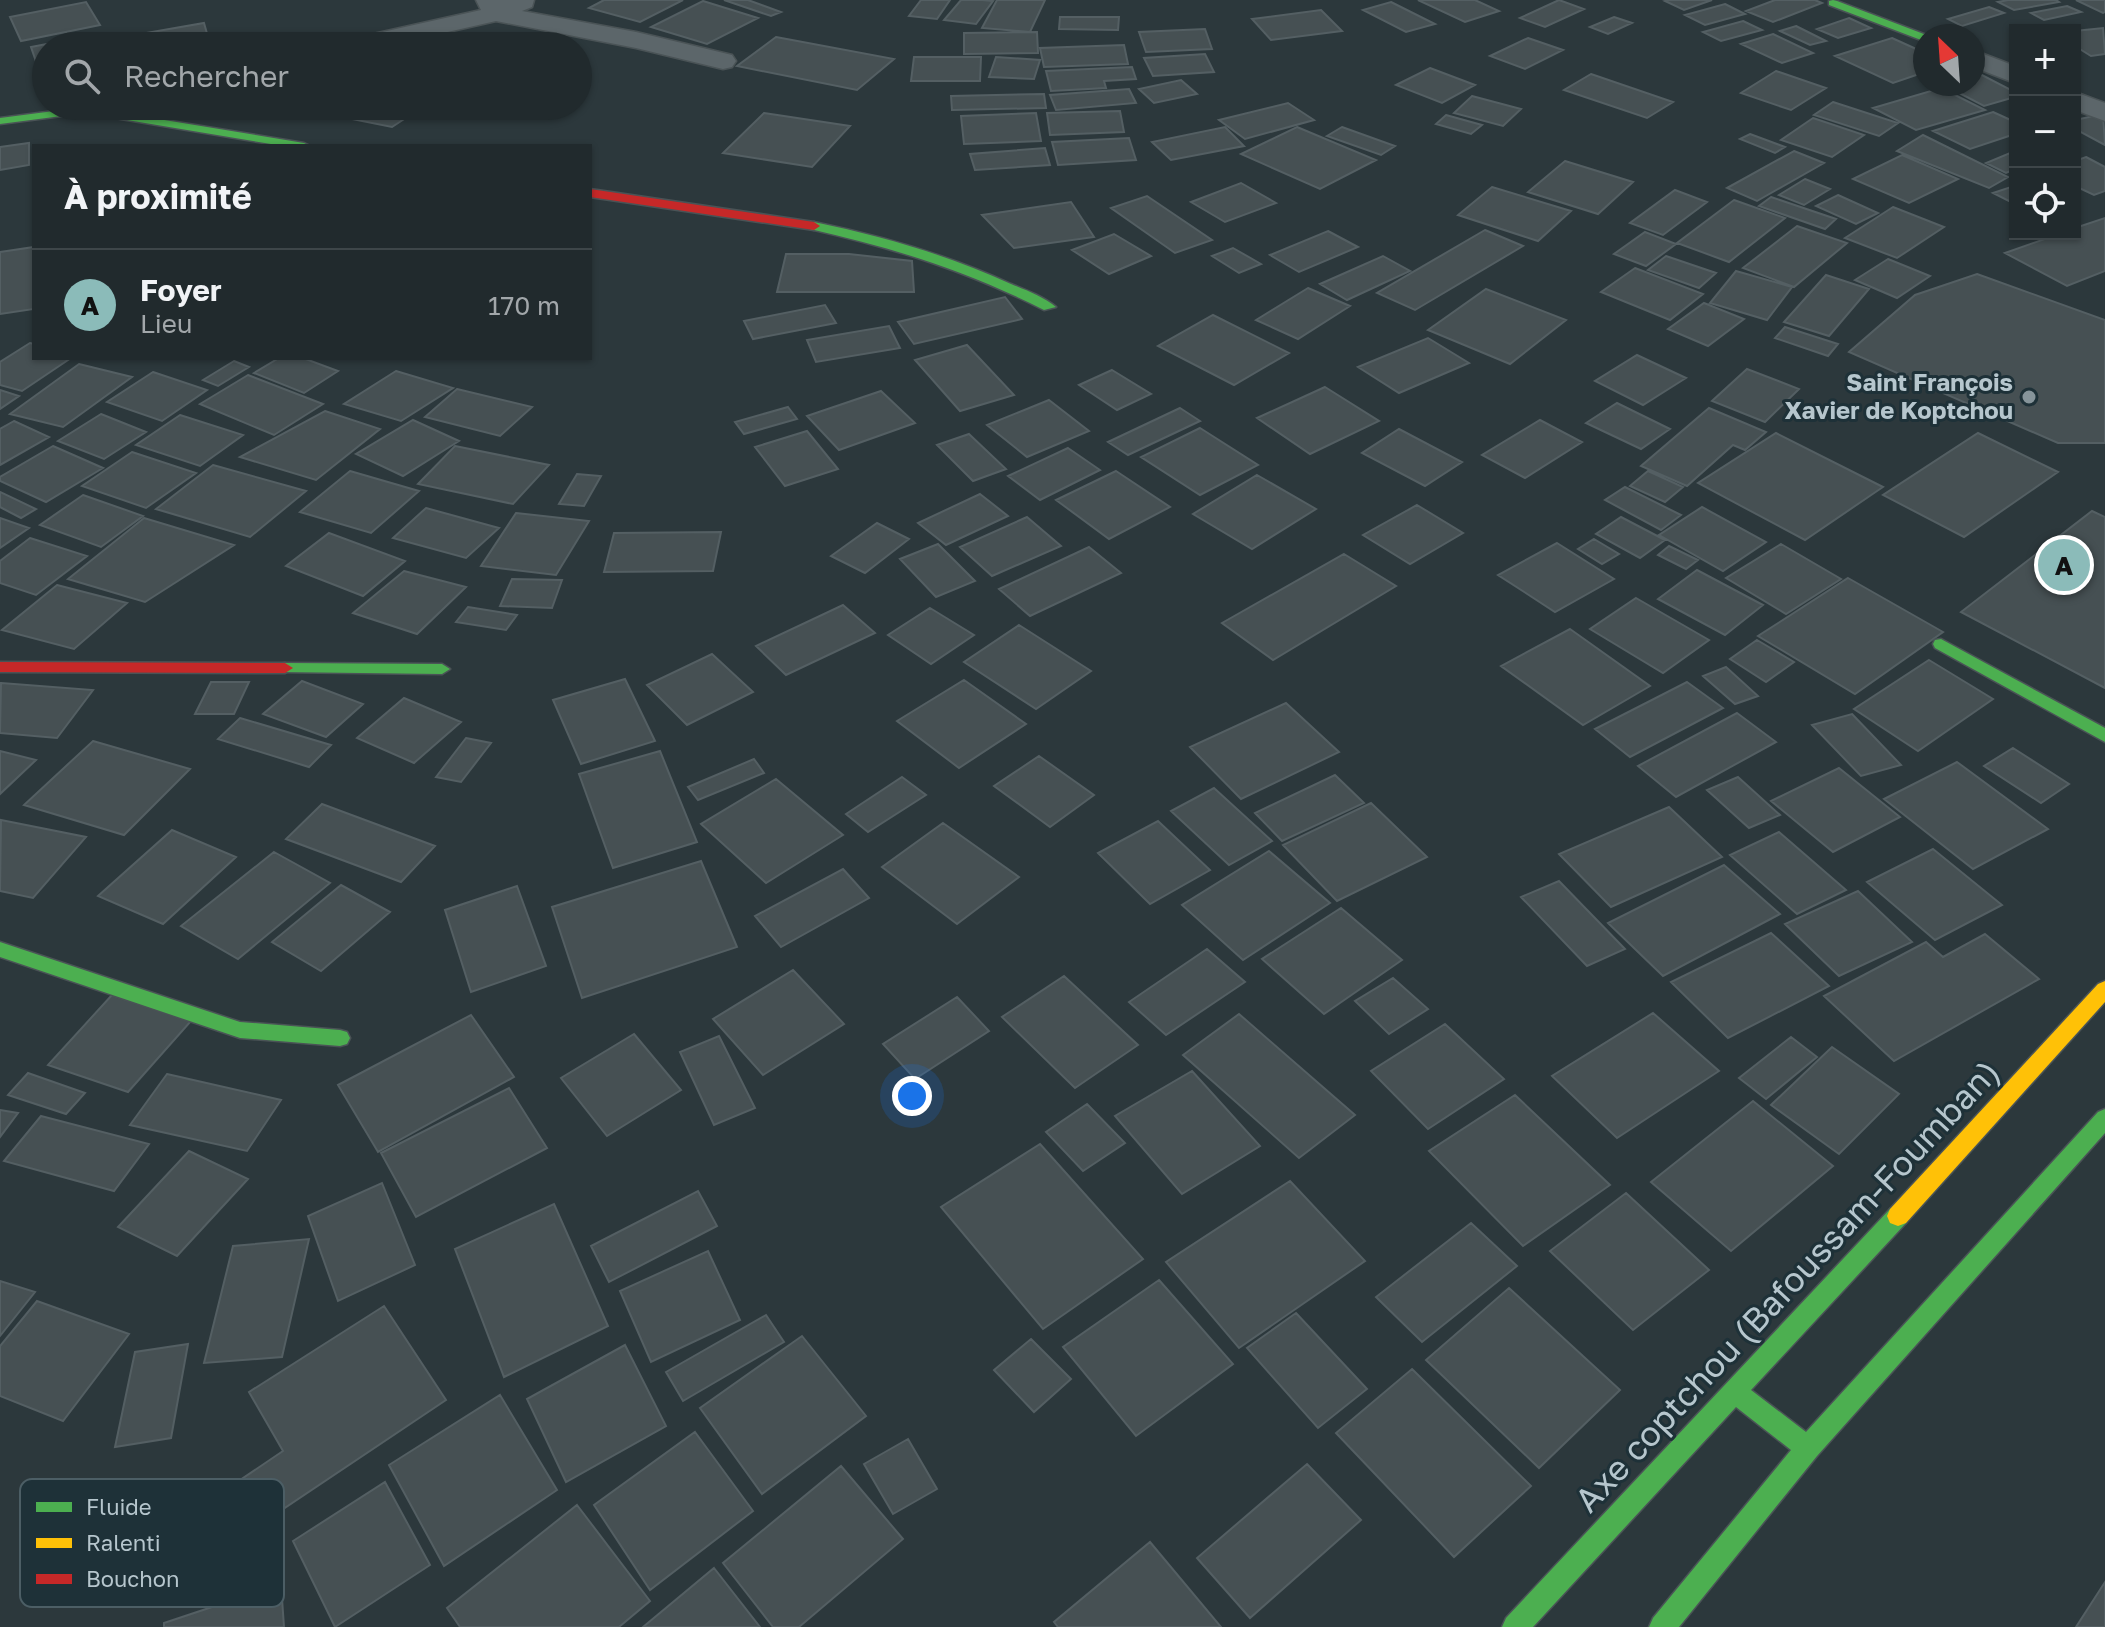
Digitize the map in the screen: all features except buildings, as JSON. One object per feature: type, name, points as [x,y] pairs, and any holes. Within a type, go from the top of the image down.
[{"type":"main road","points":[[1833,3],[1913,33]]},
{"type":"main road","points":[[0,121],[32,117]]},
{"type":"main road","points":[[160,120],[293,144]]},
{"type":"main road","points":[[592,193],[761,218],[917,249],[1012,285],[1049,307]]},
{"type":"main road","points":[[1941,644],[2105,736]]},
{"type":"main road","points":[[0,667],[442,669]]},
{"type":"main road","points":[[0,949],[240,1030],[340,1038]]},
{"type":"main road","name":"Axe coptchou (Bafoussam-Foumban)","points":[[1515,1627],[1960,1150],[2105,989]]},
{"type":"main road","points":[[1662,1627],[1808,1448],[2105,1118]]},
{"type":"main road","points":[[1733,1391],[1808,1448]]},
{"type":"street","points":[[402,32],[527,0]]},
{"type":"street","points":[[492,7],[723,61]]},
{"type":"street","points":[[1985,63],[2009,73]]},
{"type":"street","points":[[2081,103],[2105,113]]},
{"type":"traffic: fast","points":[[1833,3],[1913,33]]},
{"type":"traffic: fast","points":[[0,121],[32,117]]},
{"type":"traffic: fast","points":[[146,120],[292,144]]},
{"type":"traffic: fast","points":[[814,226],[934,258],[992,280],[1049,307]]},
{"type":"traffic: fast","points":[[1941,644],[2105,736]]},
{"type":"traffic: fast","points":[[285,668],[442,669]]},
{"type":"traffic: fast","points":[[0,949],[240,1030],[340,1038]]},
{"type":"traffic: fast","points":[[1662,1627],[1808,1448],[2105,1118]]},
{"type":"traffic: fast","points":[[1515,1627],[1898,1216]]},
{"type":"traffic: fast","points":[[1733,1391],[1808,1448]]},
{"type":"traffic: slow","points":[[1898,1216],[2105,989]]},
{"type":"traffic: jam","points":[[592,193],[814,226]]},
{"type":"traffic: jam","points":[[0,667],[285,668]]},
{"type":"place","name":"Saint François Xavier de Koptchou","points":[[2029,397]]},
{"type":"place","name":"Foyer","points":[[2064,565]]}]
